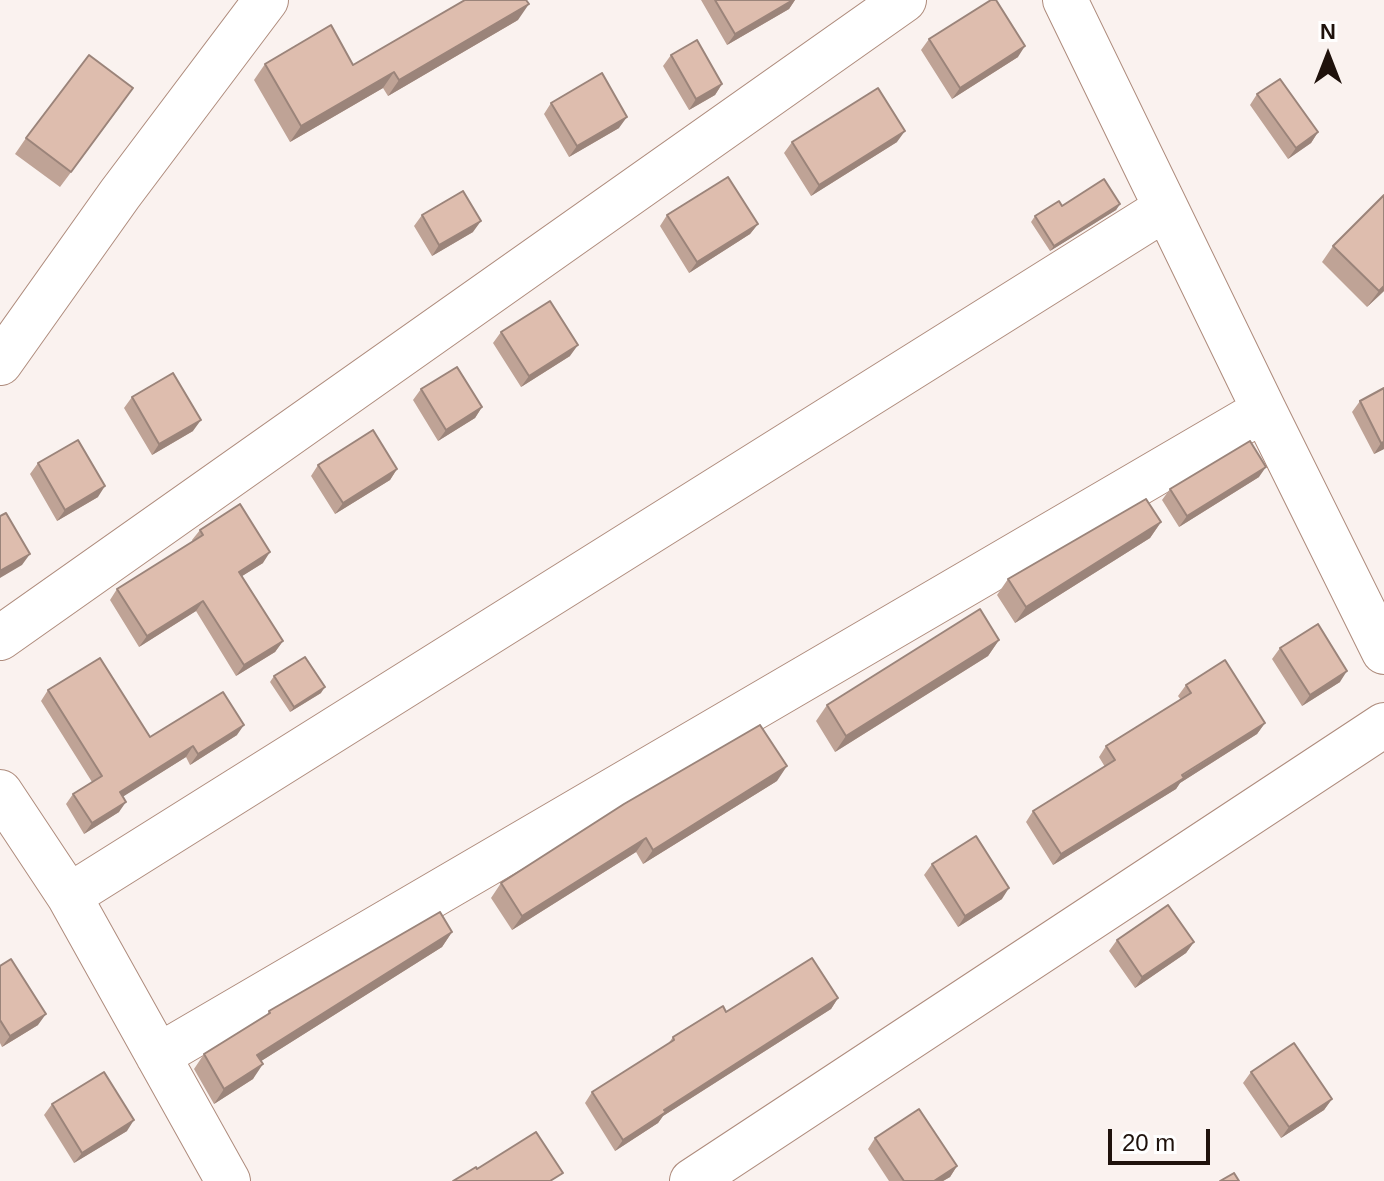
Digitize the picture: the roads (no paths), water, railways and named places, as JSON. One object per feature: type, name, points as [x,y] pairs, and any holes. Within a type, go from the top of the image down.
[{"type":"street","points":[[0,363],[120,194],[266,0]]},
{"type":"street","points":[[0,638],[904,0]]},
{"type":"street","points":[[1065,0],[1384,652]]},
{"type":"street","points":[[69,896],[1166,208]]},
{"type":"street","points":[[158,1056],[1264,410]]},
{"type":"street","points":[[692,1181],[1384,725]]},
{"type":"street","points":[[0,792],[69,896],[228,1181]]}]
